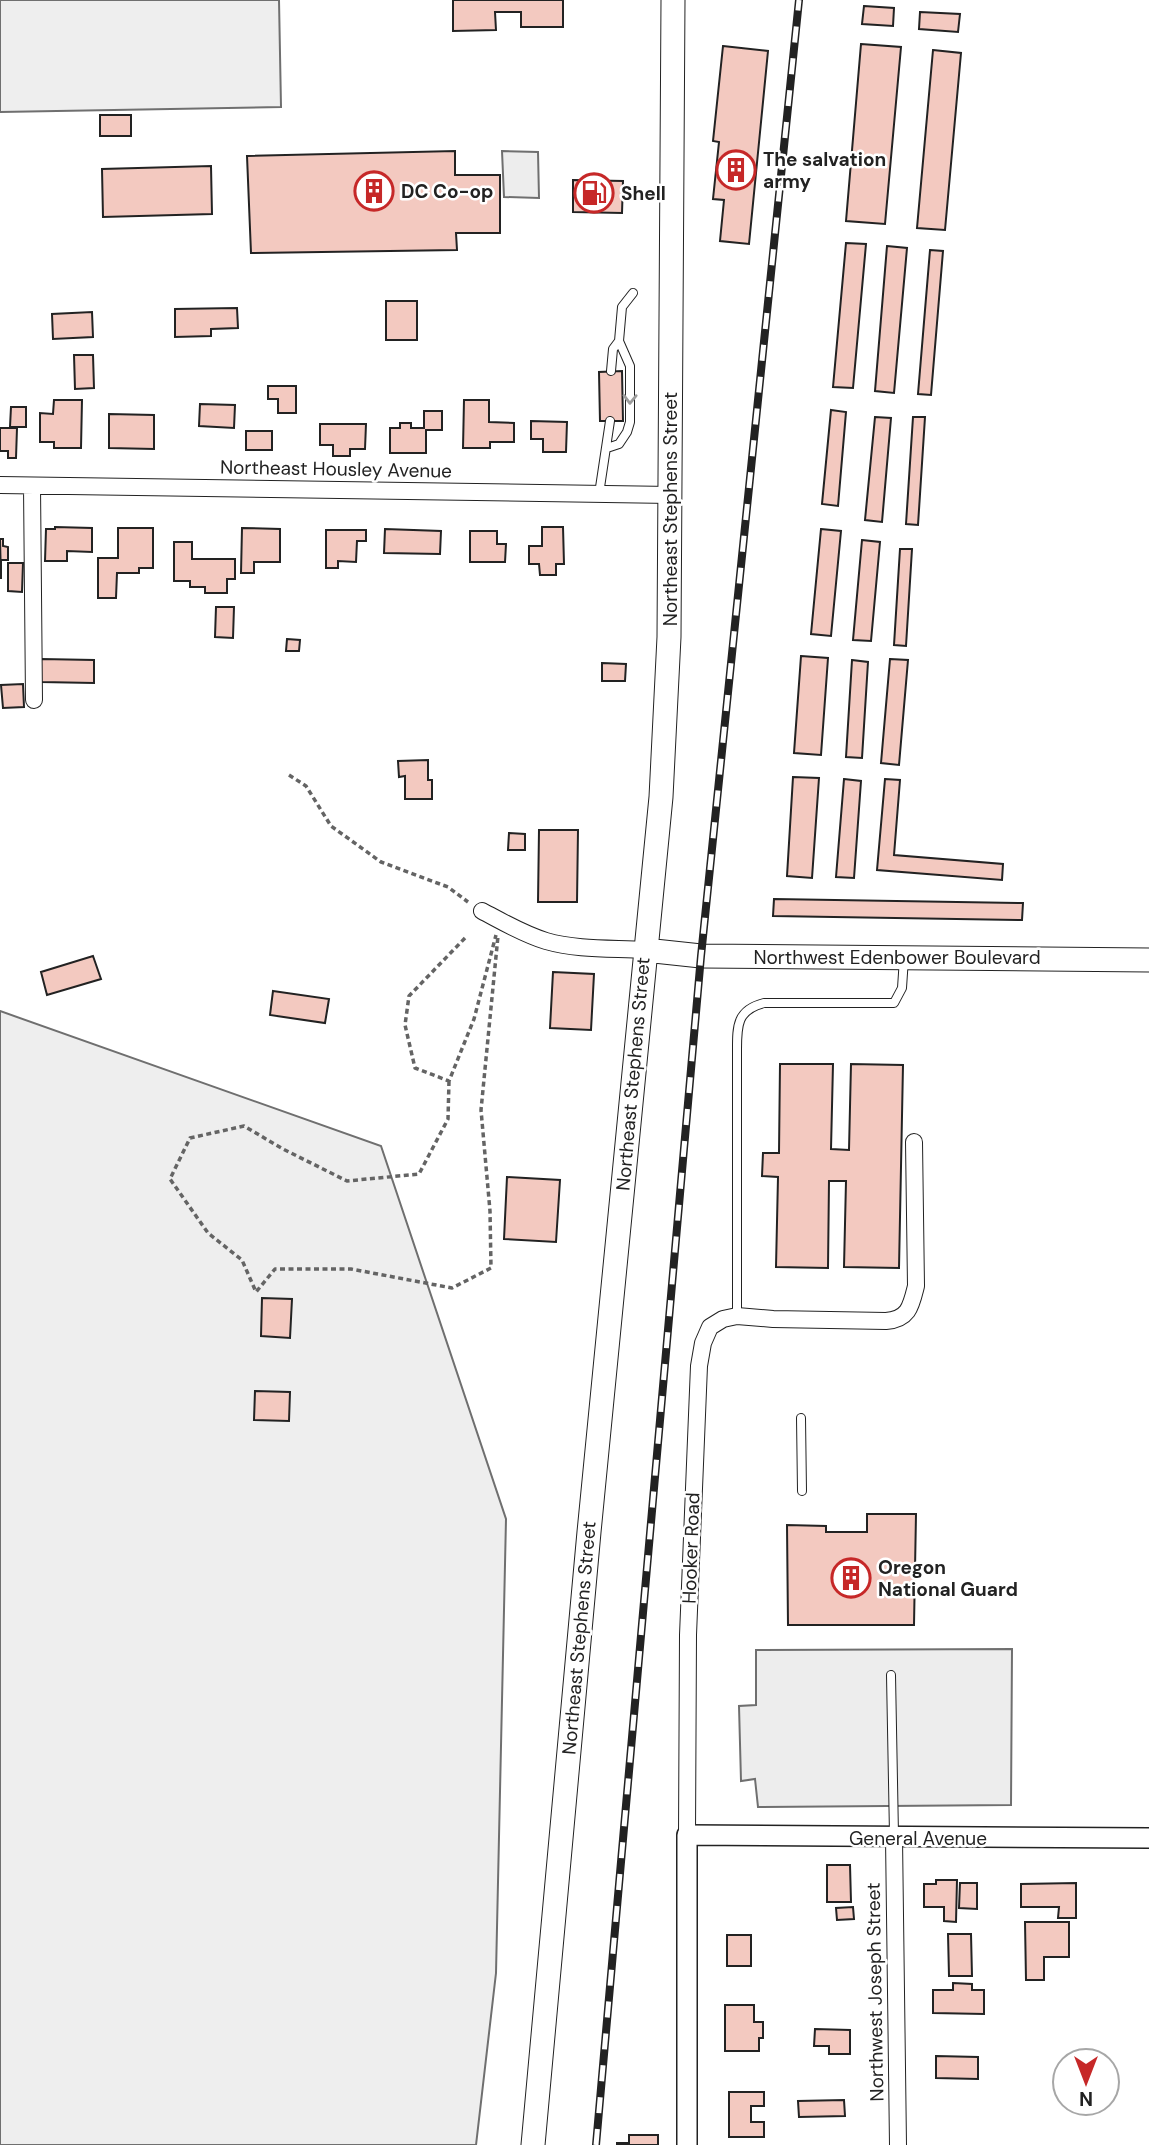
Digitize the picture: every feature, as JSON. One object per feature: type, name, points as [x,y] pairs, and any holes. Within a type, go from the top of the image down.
[{"type":"main road","name":"Northeast Stephens Street","points":[[533,2145],[661,797],[669,637],[673,0]]},
{"type":"main road","name":"Northwest Edenbower Boulevard","points":[[645,950],[701,956],[1149,960]]},
{"type":"street","name":"Northeast Housley Avenue","points":[[0,485],[671,495]]},
{"type":"street","points":[[32,486],[33,700]]},
{"type":"street","points":[[482,911],[527,935],[550,942],[571,946],[645,950]]},
{"type":"street","points":[[737,1316],[886,1321],[898,1320],[906,1314],[916,1286],[914,1142]]},
{"type":"street","name":"Hooker Road","points":[[687,2145],[688,1635],[699,1366],[703,1343],[710,1327],[723,1319],[737,1316]]},
{"type":"street","name":"General Avenue","points":[[687,1835],[1149,1838]]},
{"type":"street","name":"Northwest Joseph Street","points":[[894,1838],[898,2145]]},
{"type":"lane","points":[[607,449],[619,444],[630,422],[630,366],[619,341],[622,307],[632,293]]},
{"type":"lane","points":[[611,371],[613,349],[619,341]]},
{"type":"lane","points":[[599,494],[610,421]]},
{"type":"lane","points":[[737,1316],[737,1052],[740,1020],[752,1006],[764,1003],[894,1003],[902,988],[904,957]]},
{"type":"lane","points":[[801,1418],[802,1491]]},
{"type":"lane","points":[[891,1675],[894,1838]]},
{"type":"path","points":[[289,775],[306,786],[331,826],[381,862],[448,887],[482,911]]},
{"type":"path","points":[[499,920],[481,1111],[490,1211],[491,1268],[452,1288],[351,1269],[275,1269],[256,1292],[242,1260],[208,1233],[170,1180],[190,1138],[244,1126],[347,1181],[419,1174],[448,1119],[449,1081],[474,1019],[499,920]]},
{"type":"path","points":[[449,1081],[415,1068],[405,1025],[409,996],[466,938]]},
{"type":"shaded area","points":[[0,0],[279,0],[281,107],[0,112]]},
{"type":"shaded area","points":[[502,151],[538,152],[539,198],[504,197]]},
{"type":"shaded area","points":[[0,1011],[381,1146],[506,1519],[496,1973],[476,2145],[0,2145]]},
{"type":"shaded area","points":[[1012,1649],[1011,1805],[758,1807],[755,1779],[741,1781],[739,1706],[756,1705],[756,1650]]},
{"type":"building","points":[[453,0],[563,0],[563,27],[521,27],[521,12],[495,12],[496,30],[453,31]]},
{"type":"building","points":[[864,6],[894,8],[893,26],[862,24]]},
{"type":"building","points":[[920,12],[960,14],[958,32],[919,29]]},
{"type":"building","points":[[861,44],[901,47],[885,224],[846,221]]},
{"type":"building","name":"The salvation army","points":[[723,46],[768,51],[749,244],[720,241],[724,200],[713,199],[719,142],[713,141]]},
{"type":"building","points":[[933,50],[961,53],[945,230],[917,228]]},
{"type":"building","points":[[100,115],[131,115],[131,136],[100,136]]},
{"type":"building","name":"DC Co-op","points":[[455,151],[455,175],[500,175],[500,233],[456,233],[457,250],[251,253],[247,156]]},
{"type":"building","points":[[211,166],[212,214],[103,217],[102,169]]},
{"type":"building","points":[[573,180],[623,181],[622,213],[573,212]]},
{"type":"building","points":[[846,243],[866,244],[853,388],[833,387]]},
{"type":"building","points":[[887,246],[907,248],[894,393],[875,391]]},
{"type":"building","points":[[930,250],[943,251],[931,395],[918,394]]},
{"type":"building","points":[[386,301],[417,301],[417,340],[386,340]]},
{"type":"building","points":[[237,308],[238,328],[211,329],[211,336],[175,337],[175,309]]},
{"type":"building","points":[[92,312],[93,337],[53,339],[52,314]]},
{"type":"building","points":[[74,355],[93,355],[94,388],[75,389]]},
{"type":"building","points":[[622,371],[623,421],[600,421],[599,372]]},
{"type":"building","points":[[268,386],[296,386],[296,413],[278,413],[278,399],[268,399]]},
{"type":"building","points":[[54,400],[82,400],[81,448],[54,448],[54,442],[40,442],[40,413],[53,414]]},
{"type":"building","points":[[464,400],[489,400],[489,422],[514,423],[514,442],[490,442],[490,448],[463,448]]},
{"type":"building","points":[[200,404],[235,405],[234,428],[199,426]]},
{"type":"building","points":[[11,407],[26,407],[26,427],[10,427]]},
{"type":"building","points":[[831,410],[846,412],[838,506],[822,504]]},
{"type":"building","points":[[424,411],[442,411],[442,430],[426,430],[426,453],[390,453],[390,428],[400,428],[400,423],[411,423],[411,428],[424,428]]},
{"type":"building","points":[[109,414],[154,415],[154,449],[109,448]]},
{"type":"building","points":[[875,417],[891,418],[882,522],[865,520]]},
{"type":"building","points":[[913,417],[925,417],[918,525],[906,524]]},
{"type":"building","points":[[531,421],[567,422],[566,452],[543,452],[543,439],[531,439]]},
{"type":"building","points":[[320,424],[366,424],[365,449],[350,449],[350,456],[333,456],[333,445],[320,445]]},
{"type":"building","points":[[0,428],[17,428],[16,458],[8,458],[8,451],[0,451]]},
{"type":"building","points":[[246,431],[272,431],[272,450],[246,450]]},
{"type":"building","points":[[542,527],[563,527],[564,564],[556,564],[556,575],[540,575],[539,564],[529,564],[529,546],[542,546]]},
{"type":"building","points":[[92,528],[92,552],[67,551],[67,561],[45,561],[46,529]]},
{"type":"building","points":[[118,528],[153,528],[153,568],[139,568],[139,573],[117,573],[116,598],[98,598],[98,558],[118,558]]},
{"type":"building","points":[[242,528],[280,529],[280,562],[254,562],[254,573],[241,573]]},
{"type":"building","points":[[385,529],[441,531],[440,554],[384,553]]},
{"type":"building","points":[[821,529],[841,531],[831,636],[811,634]]},
{"type":"building","points":[[326,530],[366,530],[366,541],[357,541],[356,562],[338,561],[338,568],[326,568]]},
{"type":"building","points":[[470,531],[497,531],[497,544],[506,544],[505,562],[470,562]]},
{"type":"building","points":[[0,539],[3,539],[3,546],[8,547],[8,560],[1,560],[1,579]]},
{"type":"building","points":[[862,540],[880,542],[871,641],[853,640]]},
{"type":"building","points":[[174,542],[192,542],[192,559],[235,559],[235,579],[227,579],[227,593],[205,593],[205,587],[190,587],[190,581],[174,581]]},
{"type":"building","points":[[900,549],[912,549],[906,646],[894,645]]},
{"type":"building","points":[[8,563],[23,563],[22,592],[8,591]]},
{"type":"building","points":[[216,607],[234,607],[233,638],[215,637]]},
{"type":"building","points":[[287,639],[300,640],[299,651],[286,651]]},
{"type":"building","points":[[801,656],[828,658],[821,755],[794,753]]},
{"type":"building","points":[[41,659],[94,660],[94,683],[41,682]]},
{"type":"building","points":[[890,659],[908,660],[899,765],[881,763]]},
{"type":"building","points":[[852,660],[868,662],[862,758],[846,757]]},
{"type":"building","points":[[602,663],[626,664],[625,681],[602,681]]},
{"type":"building","points":[[23,684],[24,707],[3,708],[1,685]]},
{"type":"building","points":[[428,760],[432,799],[405,799],[405,776],[399,777],[398,761]]},
{"type":"building","points":[[793,777],[819,778],[812,878],[787,876]]},
{"type":"building","points":[[844,779],[861,781],[854,878],[836,877]]},
{"type":"building","points":[[885,779],[900,780],[894,855],[1003,864],[1002,880],[877,870]]},
{"type":"building","points":[[539,830],[578,830],[577,902],[538,902]]},
{"type":"building","points":[[509,833],[525,834],[525,850],[508,850]]},
{"type":"building","points":[[774,899],[1023,903],[1022,920],[773,916]]},
{"type":"building","points":[[93,956],[101,979],[47,995],[41,972]]},
{"type":"building","points":[[553,972],[594,974],[591,1030],[550,1028]]},
{"type":"building","points":[[273,991],[329,999],[325,1023],[270,1015]]},
{"type":"building","points":[[780,1064],[833,1064],[831,1149],[849,1150],[851,1064],[903,1065],[899,1268],[844,1267],[846,1181],[829,1181],[828,1268],[776,1267],[778,1177],[762,1176],[763,1153],[779,1153]]},
{"type":"building","points":[[507,1177],[560,1180],[556,1242],[504,1239]]},
{"type":"building","points":[[262,1298],[292,1299],[290,1338],[261,1336]]},
{"type":"building","points":[[255,1391],[290,1392],[289,1421],[254,1420]]},
{"type":"building","name":"Oregon National Guard","points":[[867,1514],[916,1514],[914,1625],[788,1625],[787,1525],[826,1526],[826,1532],[867,1532]]},
{"type":"building","points":[[827,1865],[850,1865],[851,1902],[827,1902]]},
{"type":"building","points":[[936,1880],[957,1880],[956,1922],[944,1921],[944,1907],[924,1907],[924,1884],[936,1884]]},
{"type":"building","points":[[960,1883],[977,1883],[977,1909],[959,1908]]},
{"type":"building","points":[[1076,1883],[1076,1918],[1058,1918],[1059,1907],[1021,1907],[1021,1884]]},
{"type":"building","points":[[853,1907],[854,1919],[837,1920],[836,1908]]},
{"type":"building","points":[[1025,1922],[1069,1922],[1069,1957],[1044,1957],[1044,1980],[1026,1980]]},
{"type":"building","points":[[948,1934],[971,1934],[972,1976],[949,1976]]},
{"type":"building","points":[[727,1935],[751,1935],[751,1966],[727,1966]]},
{"type":"building","points":[[953,1983],[972,1984],[972,1990],[984,1990],[984,2014],[933,2013],[933,1990],[953,1990]]},
{"type":"building","points":[[725,2005],[754,2005],[754,2022],[763,2022],[763,2038],[759,2038],[759,2051],[725,2051]]},
{"type":"building","points":[[815,2029],[850,2030],[850,2054],[829,2054],[829,2046],[814,2046]]},
{"type":"building","points":[[936,2056],[978,2057],[978,2079],[936,2078]]},
{"type":"building","points":[[729,2092],[764,2092],[764,2106],[751,2106],[751,2122],[764,2122],[764,2137],[729,2137]]},
{"type":"building","points":[[844,2100],[845,2116],[799,2117],[798,2101]]},
{"type":"building","points":[[629,2135],[658,2135],[658,2145],[617,2145],[629,2143]]},
{"type":"railway","points":[[596,2145],[701,956],[799,0]]},
{"type":"place","name":"The salvation army","points":[[736,170]]},
{"type":"place","name":"DC Co-op","points":[[374,191]]},
{"type":"place","name":"Shell","points":[[594,193]]},
{"type":"place","name":"Oregon National Guard","points":[[851,1578]]}]
